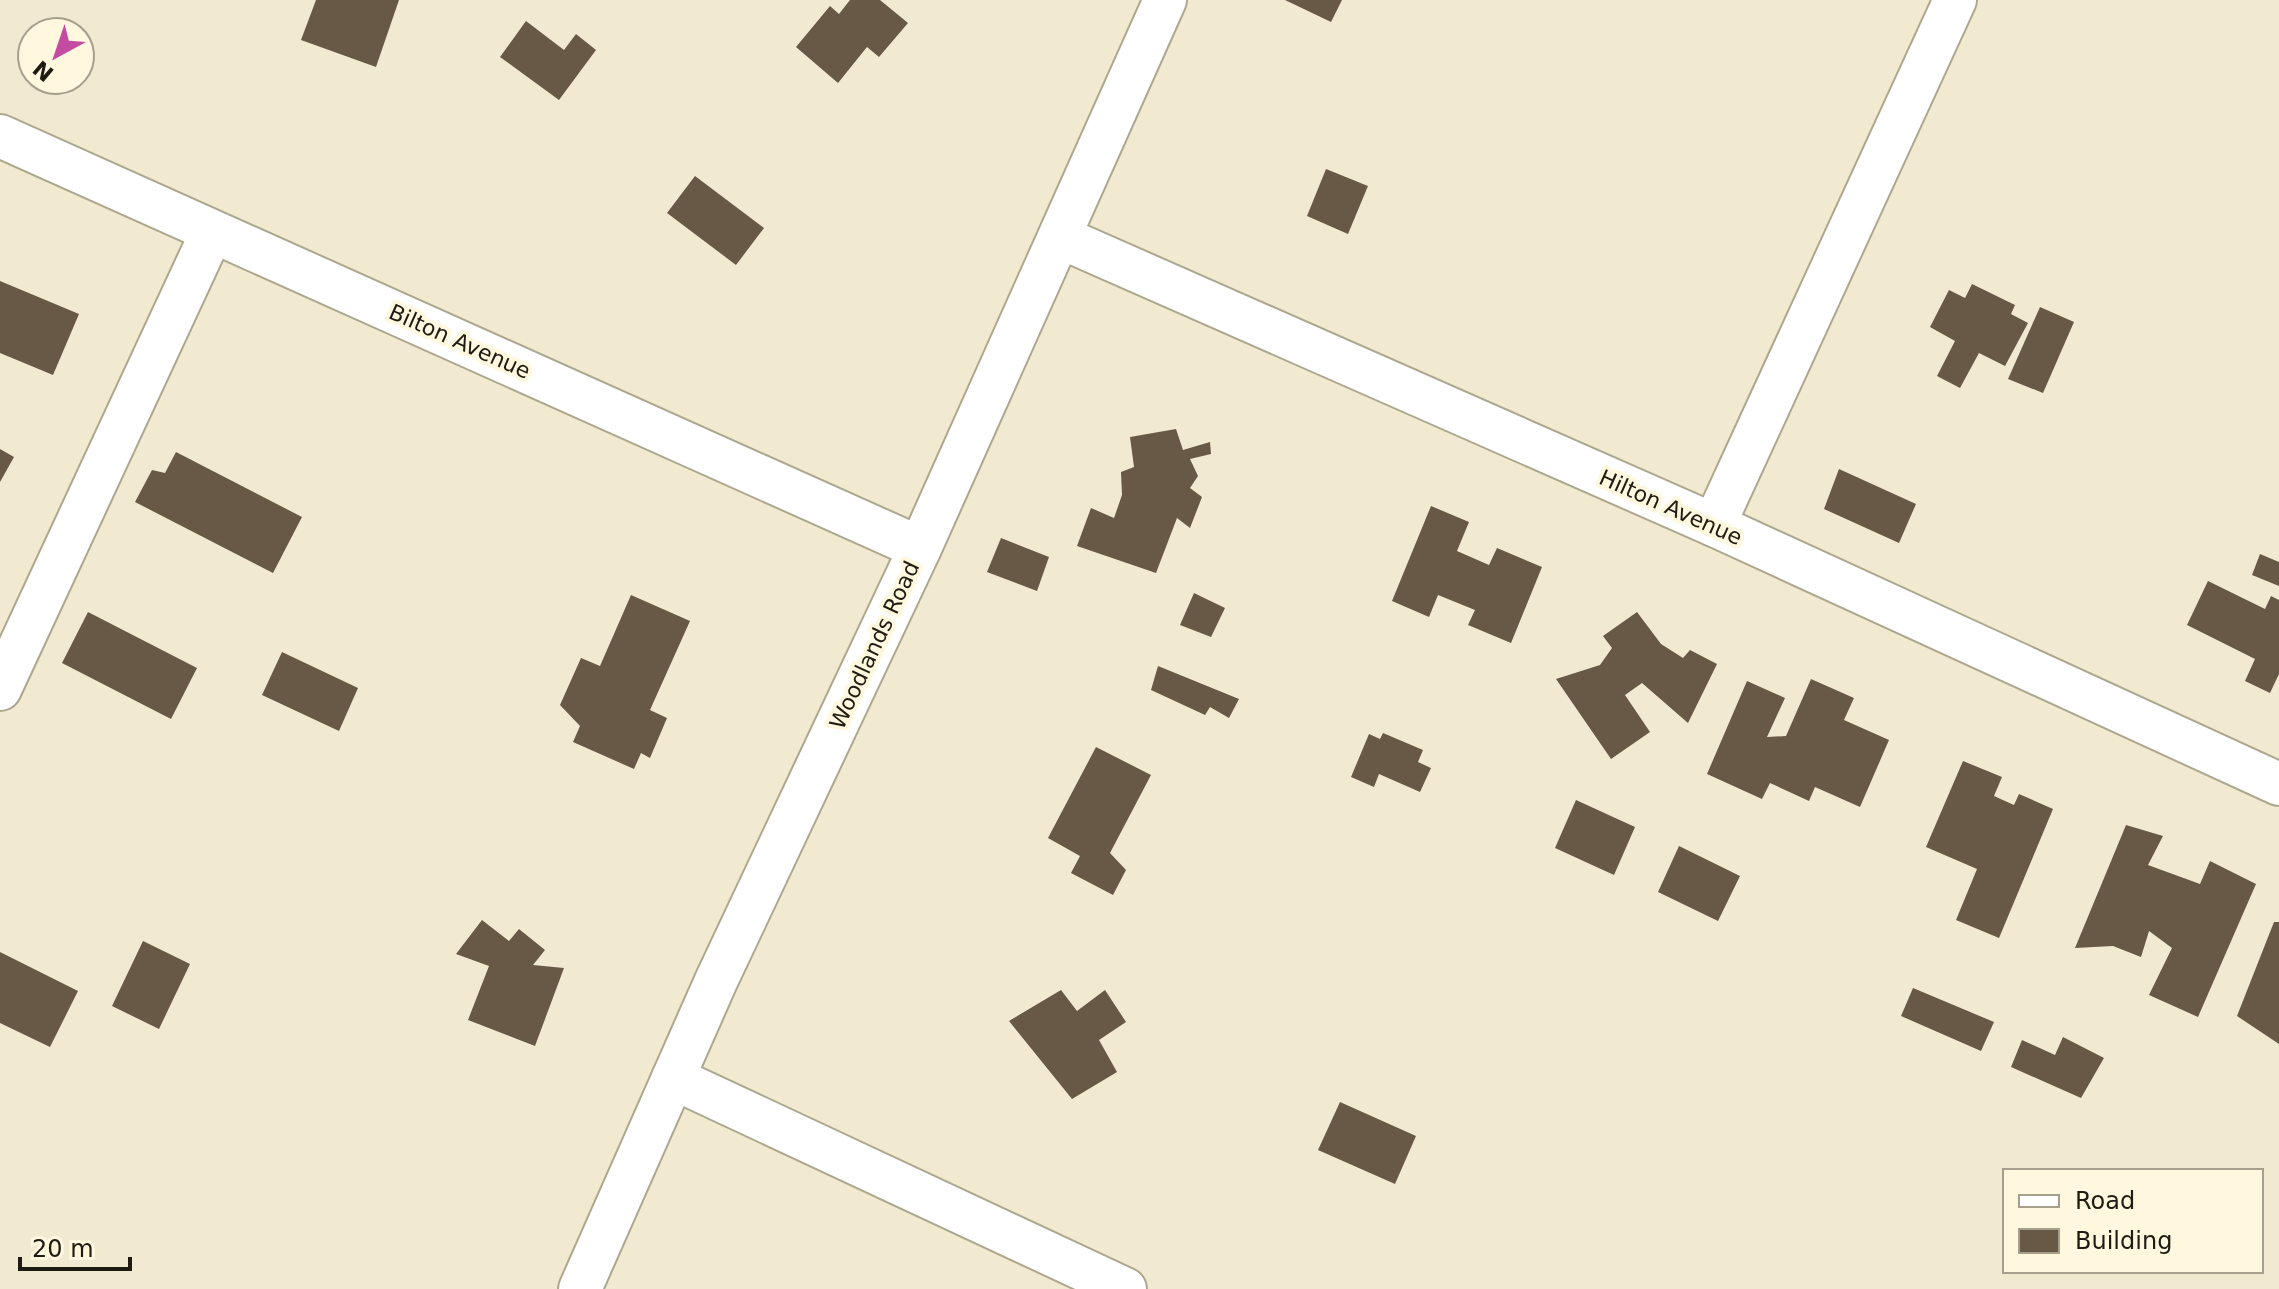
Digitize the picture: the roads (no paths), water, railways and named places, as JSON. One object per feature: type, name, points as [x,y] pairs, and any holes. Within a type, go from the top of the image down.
[{"type":"street","name":"Woodlands Road","points":[[580,1289],[673,1078],[920,548],[1165,0]]},
{"type":"street","points":[[1714,525],[1955,0]]},
{"type":"street","name":"Bilton Avenue","points":[[0,136],[920,548]]},
{"type":"street","points":[[0,689],[212,232]]},
{"type":"street","name":"Hilton Avenue","points":[[1060,237],[1714,525],[2279,784]]},
{"type":"street","points":[[673,1078],[1125,1289]]}]
